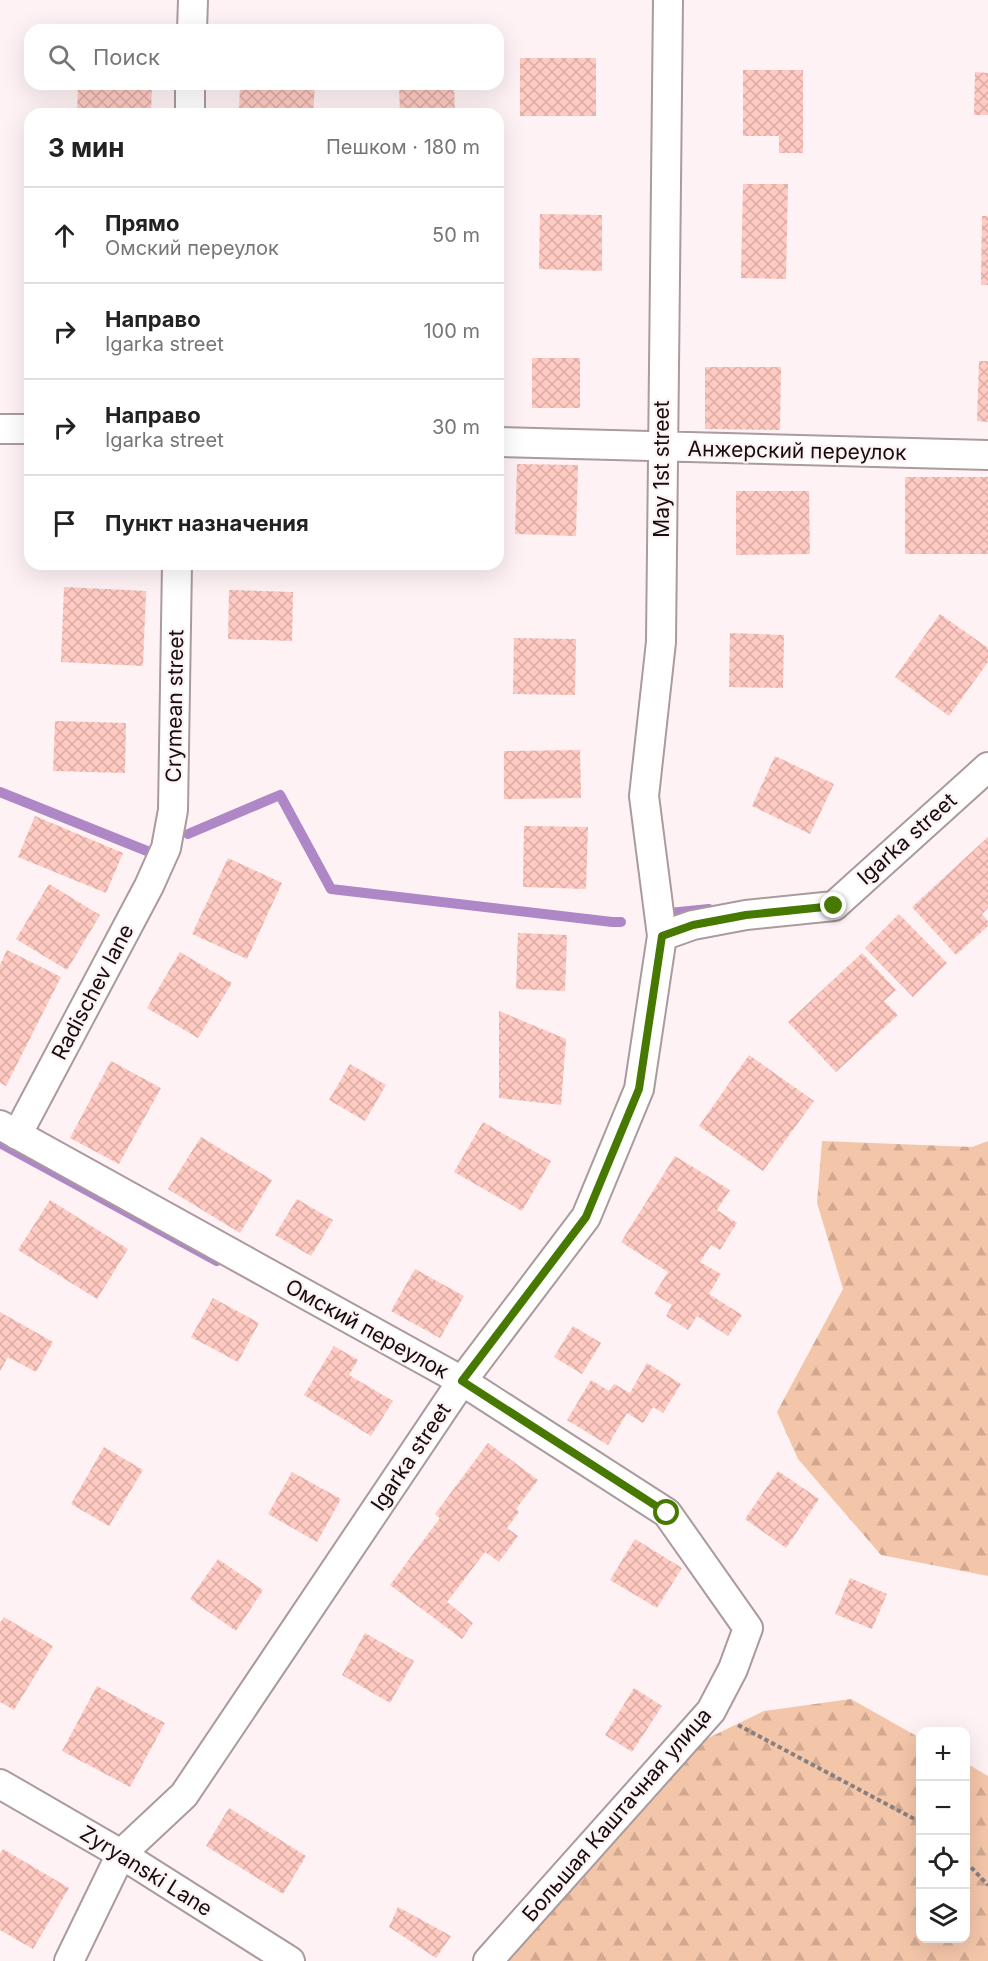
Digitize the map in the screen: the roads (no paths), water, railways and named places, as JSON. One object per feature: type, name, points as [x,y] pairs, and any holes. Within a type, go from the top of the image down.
[{"type":"street","points":[[192,24],[193,0]]},
{"type":"street","name":"May 1st street","points":[[662,936],[644,796],[661,642],[668,0]]},
{"type":"street","points":[[189,108],[190,90]]},
{"type":"street","points":[[0,429],[24,429]]},
{"type":"street","name":"Анжерский переулок","points":[[504,442],[988,455]]},
{"type":"street","name":"Crymean street","points":[[166,848],[173,810],[177,570]]},
{"type":"street","name":"Igarka street","points":[[69,1961],[121,1854],[184,1795],[462,1381],[586,1217],[639,1089],[662,936],[693,925],[746,915],[834,906],[988,767]]},
{"type":"street","name":"Radischev lane","points":[[8,1130],[149,886],[166,848]]},
{"type":"street","name":"Омский переулок","points":[[8,1130],[462,1381],[667,1513],[748,1628]]},
{"type":"street","name":"Большая Каштачная улица","points":[[488,1961],[711,1711],[733,1670],[748,1628]]},
{"type":"street","name":"Zyryanski Lane","points":[[0,1784],[121,1854],[290,1961]]},
{"type":"waterway","points":[[0,792],[147,851]]},
{"type":"waterway","points":[[188,834],[280,795],[331,889],[621,922]]},
{"type":"waterway","points":[[669,913],[709,909]]},
{"type":"waterway","points":[[0,1143],[217,1261]]}]
